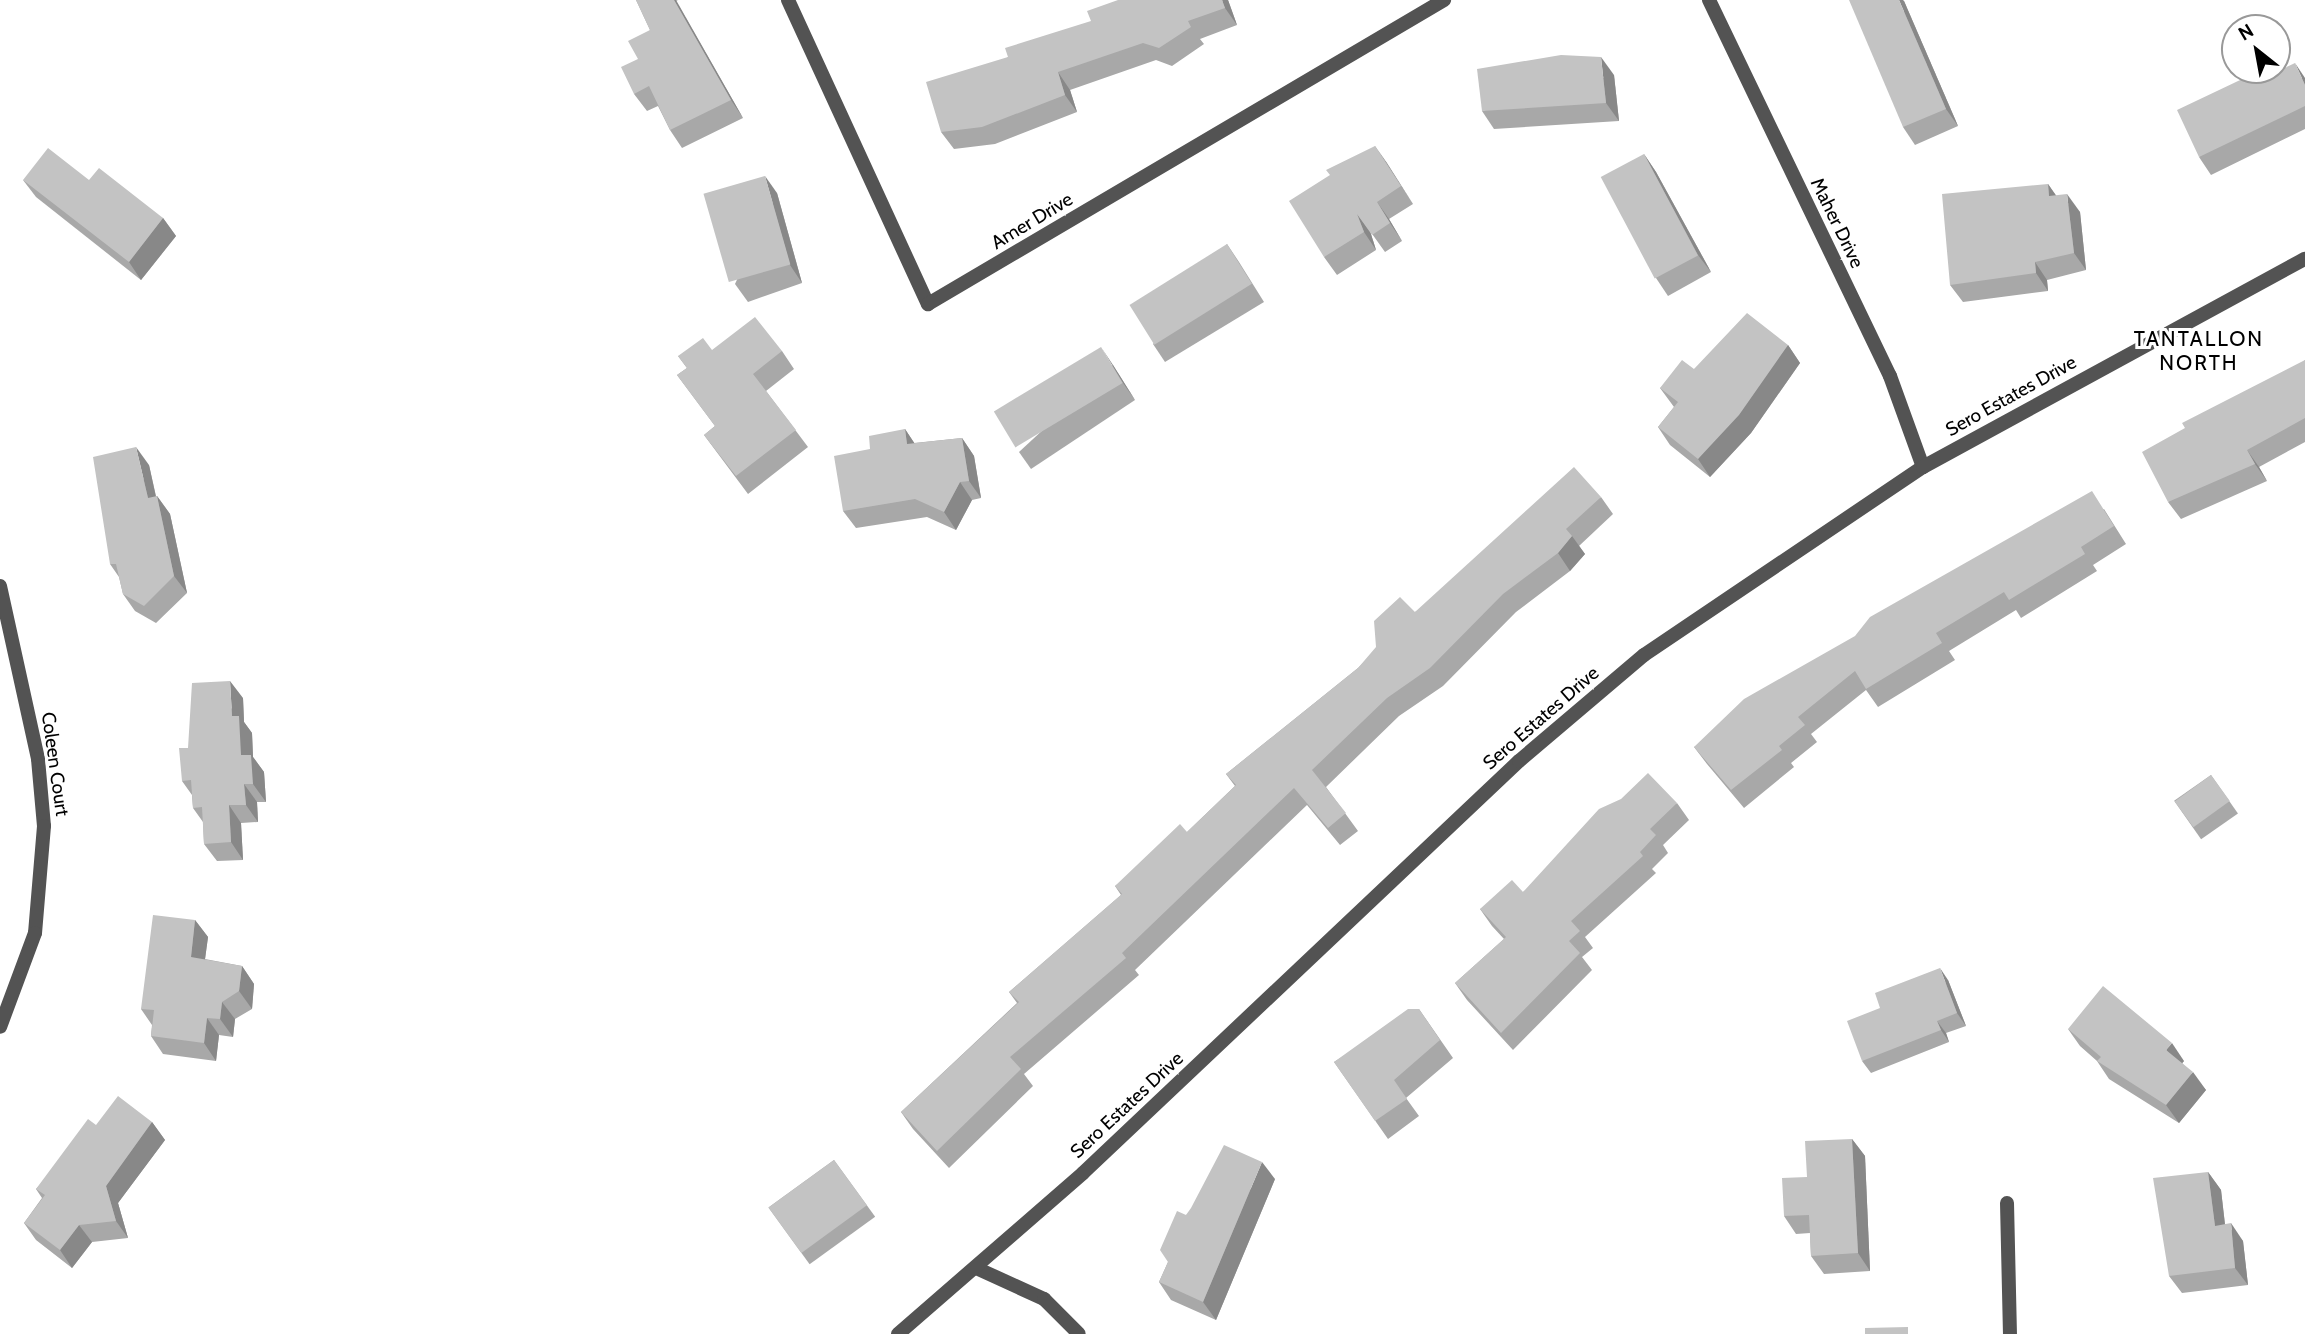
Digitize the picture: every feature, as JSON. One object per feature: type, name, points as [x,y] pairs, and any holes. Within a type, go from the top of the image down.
[{"type":"street","name":"Amer Drive","points":[[788,0],[928,304],[1444,0]]},
{"type":"street","name":"Maher Drive","points":[[1709,0],[1890,376],[1923,467]]},
{"type":"street","name":"Sero Estates Drive","points":[[898,1334],[976,1268],[1519,761],[1644,655],[1923,467],[2305,259]]},
{"type":"street","name":"Coleen Court","points":[[0,586],[38,759],[44,825],[36,933],[0,1027]]},
{"type":"street","points":[[2007,1203],[2010,1334]]},
{"type":"street","points":[[976,1268],[1044,1299],[1079,1334]]},
{"type":"building","points":[[636,0],[674,0],[731,100],[670,130],[649,86],[634,94],[621,67],[638,59],[628,41],[650,30]]},
{"type":"building","points":[[1118,0],[1222,0],[1225,8],[1188,21],[1191,27],[1159,48],[1143,43],[1058,72],[1065,95],[982,127],[941,132],[926,82],[1008,57],[1005,48],[1091,21],[1087,11]]},
{"type":"building","points":[[1849,0],[1899,0],[1946,109],[1903,127]]},
{"type":"building","points":[[1561,55],[1601,57],[1606,103],[1482,111],[1477,69]]},
{"type":"building","points":[[2295,63],[2305,85],[2305,106],[2199,157],[2177,110],[2232,84],[2291,84],[2291,65]]},
{"type":"building","points":[[1375,146],[1401,186],[1377,202],[1390,223],[1372,235],[1357,214],[1364,232],[1324,257],[1289,201],[1330,175],[1326,170]]},
{"type":"building","points":[[48,148],[89,180],[99,168],[163,218],[129,262],[23,180]]},
{"type":"building","points":[[1644,154],[1698,256],[1655,279],[1601,177]]},
{"type":"building","points":[[765,176],[790,264],[729,282],[703,194]]},
{"type":"building","points":[[2048,184],[2049,196],[2067,194],[2074,253],[2035,262],[2036,273],[1950,285],[1942,194]]},
{"type":"building","points":[[1227,244],[1252,284],[1154,345],[1129,305]]},
{"type":"building","points":[[1747,313],[1788,345],[1739,415],[1698,459],[1658,427],[1678,402],[1660,388],[1682,360],[1694,369]]},
{"type":"building","points":[[755,317],[782,351],[753,374],[796,430],[736,476],[704,435],[715,426],[677,375],[687,368],[678,356],[703,338],[712,350]]},
{"type":"building","points":[[1101,347],[1123,383],[1015,447],[994,411]]},
{"type":"building","points":[[2305,360],[2305,418],[2247,450],[2255,464],[2168,502],[2142,452],[2185,428],[2182,423]]},
{"type":"building","points":[[905,429],[907,444],[962,438],[969,481],[960,482],[944,512],[915,499],[843,511],[834,456],[870,449],[869,436]]},
{"type":"building","points":[[136,447],[148,498],[157,496],[174,576],[144,606],[123,594],[116,564],[110,564],[93,457]]},
{"type":"building","points":[[1574,467],[1601,497],[1566,529],[1572,536],[1558,553],[1503,594],[1430,668],[1387,698],[1312,770],[1346,813],[1328,828],[1294,788],[1122,953],[1126,958],[1010,1057],[1021,1069],[937,1151],[901,1112],[1019,1002],[1009,992],[1122,894],[1115,886],[1180,824],[1187,832],[1236,785],[1226,774],[1358,668],[1376,647],[1374,621],[1400,597],[1415,612]]},
{"type":"building","points":[[2092,491],[2114,526],[2081,547],[2085,554],[2009,600],[2004,592],[1936,633],[1942,643],[1866,689],[1855,671],[1798,717],[1805,725],[1779,746],[1782,750],[1731,790],[1694,747],[1744,699],[1855,636],[1870,617]]},
{"type":"building","points":[[230,681],[232,716],[239,716],[241,755],[251,755],[253,784],[244,784],[246,805],[229,805],[231,842],[204,844],[202,807],[193,808],[191,780],[182,781],[179,748],[188,748],[192,683]]},
{"type":"building","points":[[1648,773],[1677,803],[1650,829],[1656,835],[1640,852],[1643,856],[1571,921],[1580,931],[1569,941],[1580,953],[1501,1033],[1455,983],[1506,937],[1480,909],[1512,880],[1523,892],[1599,809],[1621,799]]},
{"type":"building","points":[[2211,775],[2230,801],[2193,827],[2175,801]]},
{"type":"building","points":[[153,915],[195,920],[191,957],[242,966],[239,991],[222,1002],[220,1019],[207,1018],[204,1043],[151,1036],[154,1010],[141,1009]]},
{"type":"building","points":[[1940,968],[1957,1013],[1937,1021],[1941,1030],[1862,1061],[1847,1021],[1880,1008],[1875,993]]},
{"type":"building","points":[[2103,986],[2172,1043],[2166,1050],[2193,1072],[2166,1105],[2097,1061],[2101,1057],[2068,1029]]},
{"type":"building","points":[[1408,1009],[1419,1009],[1440,1040],[1394,1080],[1407,1099],[1375,1121],[1334,1062]]},
{"type":"building","points":[[118,1096],[152,1122],[106,1186],[116,1221],[79,1225],[60,1250],[24,1223],[45,1195],[36,1189],[88,1119],[96,1125]]},
{"type":"building","points":[[1852,1139],[1858,1253],[1811,1256],[1809,1215],[1784,1216],[1782,1178],[1807,1177],[1805,1141]]},
{"type":"building","points":[[1224,1145],[1262,1162],[1203,1302],[1159,1282],[1168,1262],[1160,1250],[1177,1211],[1186,1215],[1191,1208]]},
{"type":"building","points":[[834,1160],[867,1205],[801,1253],[768,1208]]},
{"type":"building","points":[[2208,1172],[2215,1226],[2231,1223],[2235,1268],[2169,1276],[2153,1178]]},
{"type":"building","points":[[1908,1327],[1908,1334],[1865,1334],[1865,1328]]},
{"type":"district","name":"TANTALLON NORTH","points":[[2199,351]]}]
